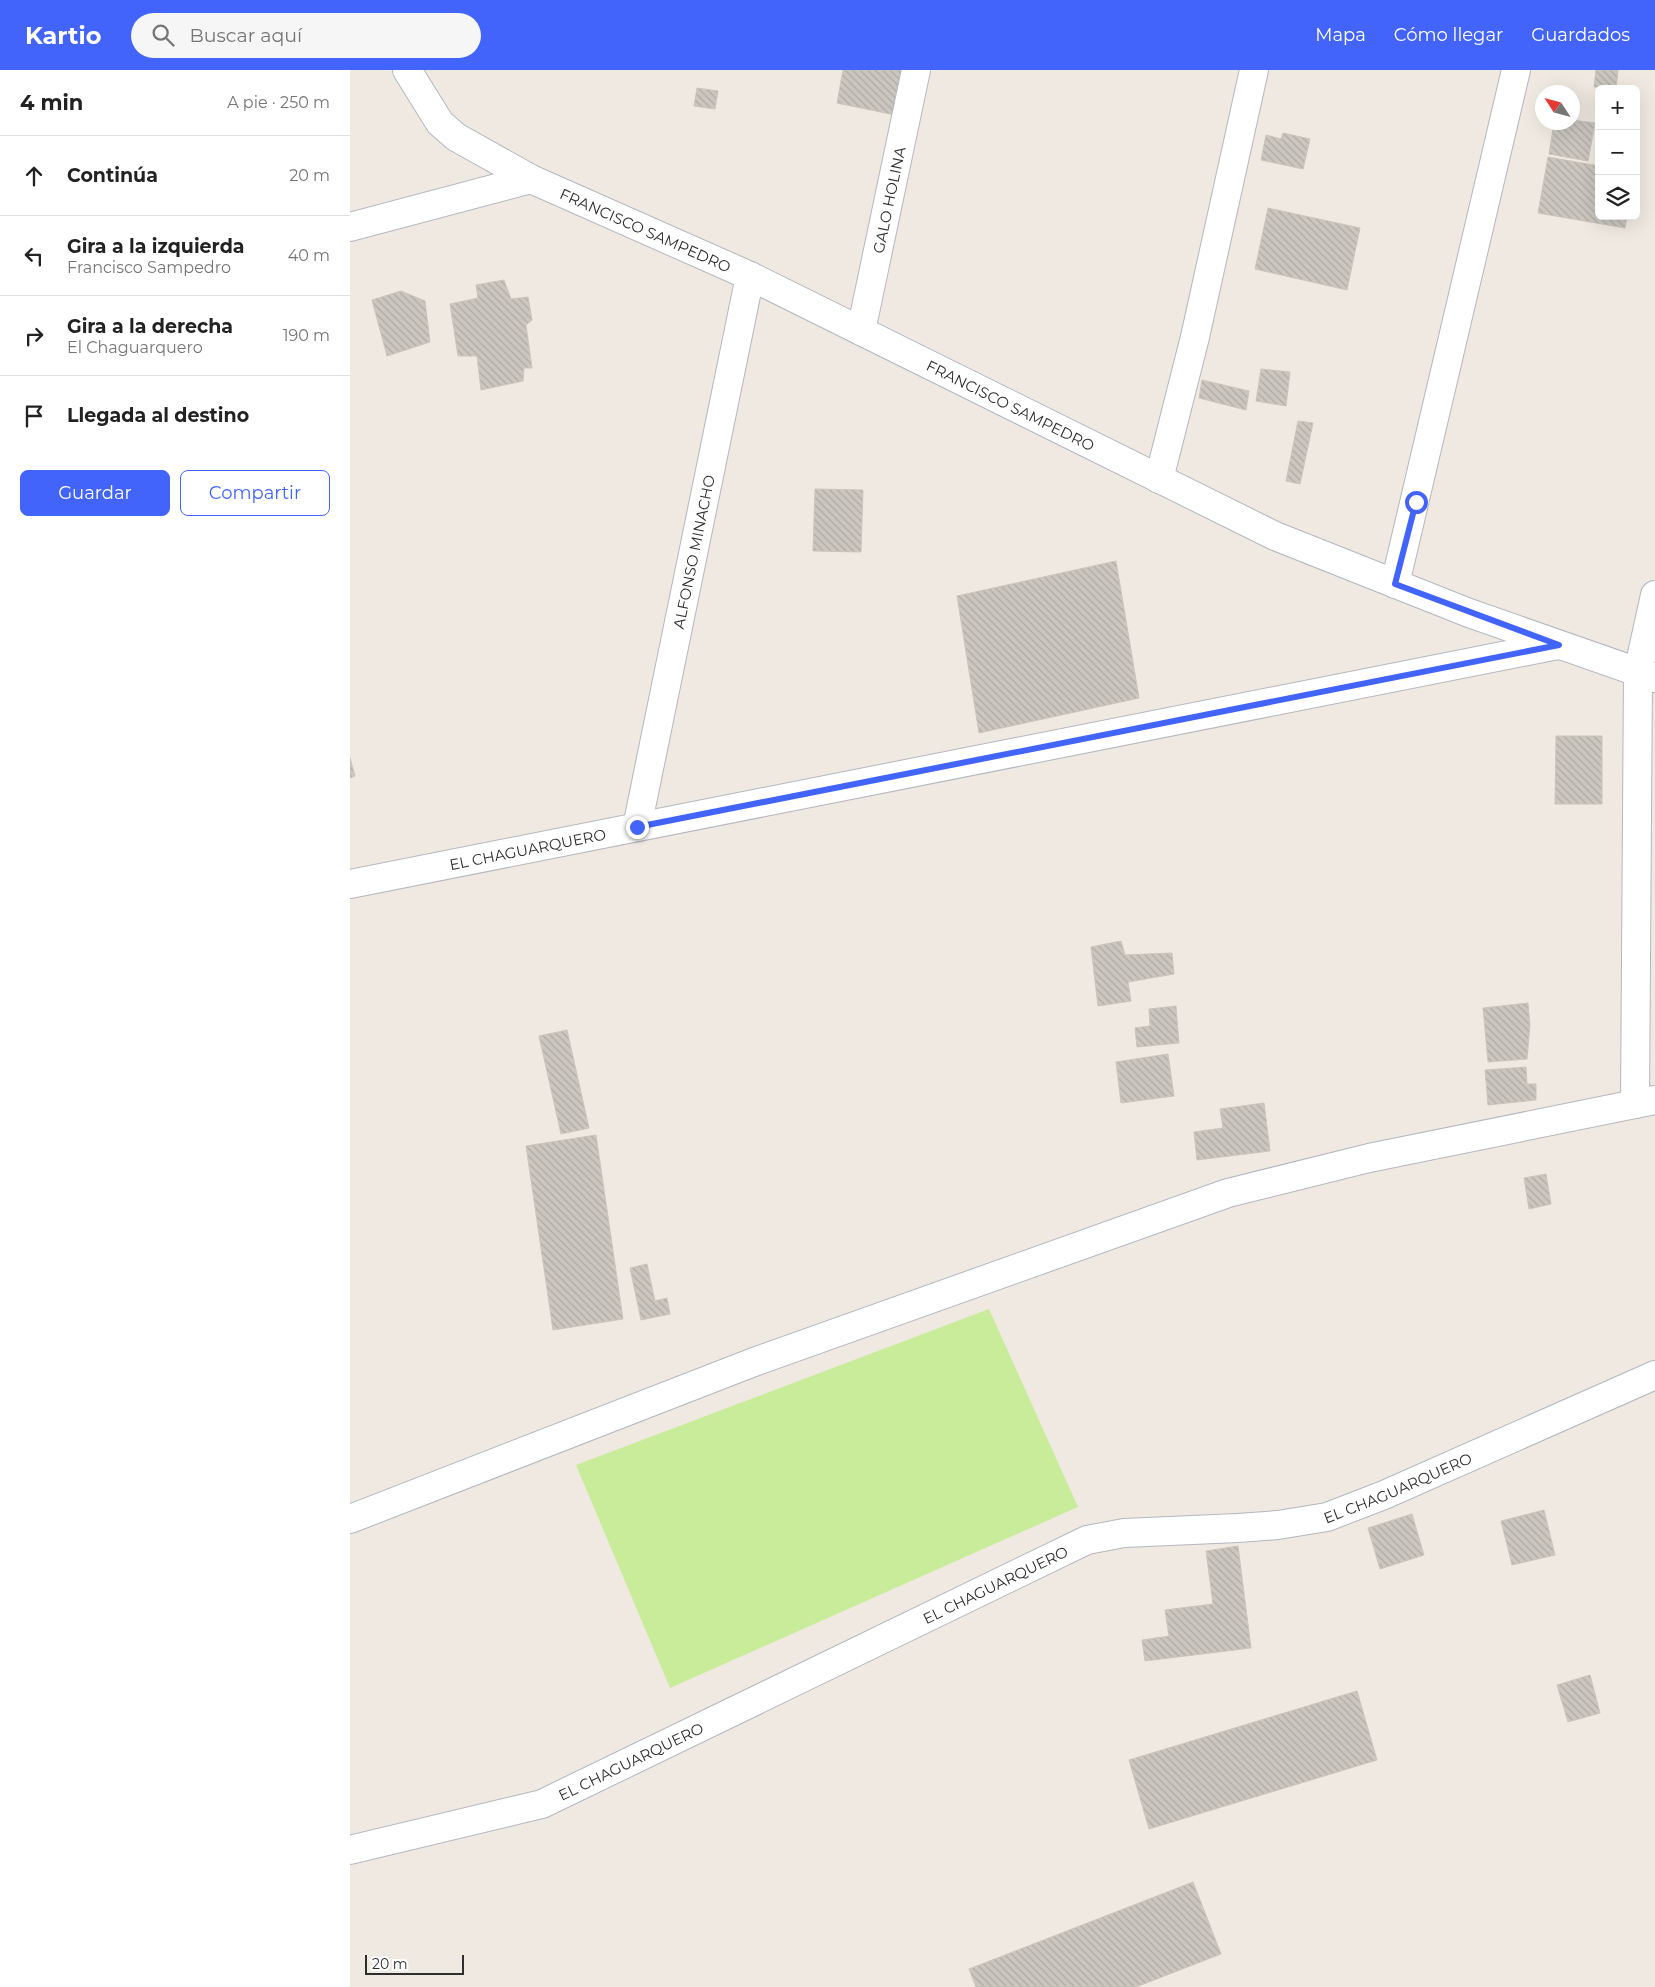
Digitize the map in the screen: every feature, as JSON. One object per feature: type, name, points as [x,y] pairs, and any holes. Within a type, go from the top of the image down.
[{"type":"street","name":"FRANCISCO SAMPEDRO","points":[[408,70],[440,123],[456,137],[531,179],[750,276],[1275,536],[1395,584],[1646,675]]},
{"type":"street","name":"GALO HOLINA","points":[[861,331],[916,70]]},
{"type":"street","points":[[1159,479],[1195,337],[1254,70]]},
{"type":"street","points":[[1395,584],[1516,70]]},
{"type":"street","points":[[350,227],[531,179]]},
{"type":"street","name":"ALFONSO MINACHO","points":[[637,827],[750,276]]},
{"type":"street","points":[[350,1519],[754,1362],[1228,1193],[1369,1158],[1645,1102],[1646,675],[1655,595]]},
{"type":"street","name":"EL CHAGUARQUERO","points":[[350,884],[1559,645]]},
{"type":"street","name":"EL CHAGUARQUERO","points":[[350,1850],[542,1804],[1087,1540],[1124,1533],[1278,1525],[1327,1517],[1384,1495],[1655,1375]]},
{"type":"green space","points":[[989,1309],[1078,1507],[670,1688],[576,1465]]},
{"type":"building","points":[[843,70],[904,70],[895,115],[837,103]]},
{"type":"building","points":[[1596,70],[1618,70],[1616,85],[1595,85],[1594,87]]},
{"type":"building","points":[[697,88],[718,91],[715,109],[694,106]]},
{"type":"building","points":[[1580,121],[1595,123],[1588,161],[1549,154],[1553,130],[1580,130]]},
{"type":"building","points":[[1283,133],[1310,139],[1303,169],[1261,160],[1266,135],[1281,139]]},
{"type":"building","points":[[1548,157],[1595,165],[1595,220],[1626,220],[1625,228],[1538,213]]},
{"type":"building","points":[[1268,208],[1360,228],[1347,290],[1255,269]]},
{"type":"building","points":[[504,280],[511,299],[528,297],[532,320],[526,325],[532,368],[524,368],[523,381],[481,390],[477,356],[458,356],[450,304],[478,298],[476,285]]},
{"type":"building","points":[[401,291],[425,301],[430,342],[387,356],[372,300]]},
{"type":"building","points":[[1261,369],[1290,372],[1286,406],[1256,401]]},
{"type":"building","points":[[1202,380],[1249,391],[1246,410],[1199,398]]},
{"type":"building","points":[[1298,421],[1313,423],[1300,484],[1286,481]]},
{"type":"building","points":[[815,489],[863,490],[861,552],[813,551]]},
{"type":"building","points":[[1116,561],[1139,698],[979,733],[957,596]]},
{"type":"building","points":[[1556,736],[1602,736],[1602,804],[1555,804]]},
{"type":"building","points":[[350,758],[355,776],[350,778]]},
{"type":"building","points":[[1121,941],[1125,955],[1172,953],[1174,974],[1128,982],[1131,1001],[1098,1006],[1091,947]]},
{"type":"building","points":[[1528,1003],[1530,1025],[1527,1059],[1488,1062],[1483,1008]]},
{"type":"building","points":[[1176,1006],[1179,1043],[1137,1047],[1135,1028],[1150,1026],[1149,1009]]},
{"type":"building","points":[[567,1030],[589,1128],[561,1134],[539,1036]]},
{"type":"building","points":[[1168,1054],[1174,1096],[1121,1103],[1116,1062]]},
{"type":"building","points":[[1526,1067],[1527,1084],[1536,1084],[1536,1100],[1488,1105],[1485,1070]]},
{"type":"building","points":[[1264,1103],[1270,1151],[1197,1160],[1194,1132],[1223,1128],[1220,1109]]},
{"type":"building","points":[[596,1135],[623,1319],[553,1330],[526,1146]]},
{"type":"building","points":[[1546,1174],[1551,1204],[1529,1209],[1524,1178]]},
{"type":"building","points":[[647,1264],[655,1301],[667,1298],[670,1314],[641,1320],[630,1268]]},
{"type":"building","points":[[1544,1510],[1555,1555],[1512,1565],[1501,1521]]},
{"type":"building","points":[[1412,1514],[1424,1555],[1380,1569],[1368,1528]]},
{"type":"building","points":[[1238,1546],[1251,1648],[1145,1661],[1142,1640],[1169,1636],[1165,1610],[1213,1604],[1206,1551]]},
{"type":"building","points":[[1590,1675],[1600,1713],[1568,1722],[1557,1685]]},
{"type":"building","points":[[1357,1691],[1377,1760],[1149,1829],[1129,1760]]},
{"type":"building","points":[[1193,1882],[1221,1954],[1136,1987],[976,1987],[969,1969]]},
{"type":"route","points":[[637,827],[1559,645],[1395,584],[1416,502]]}]
